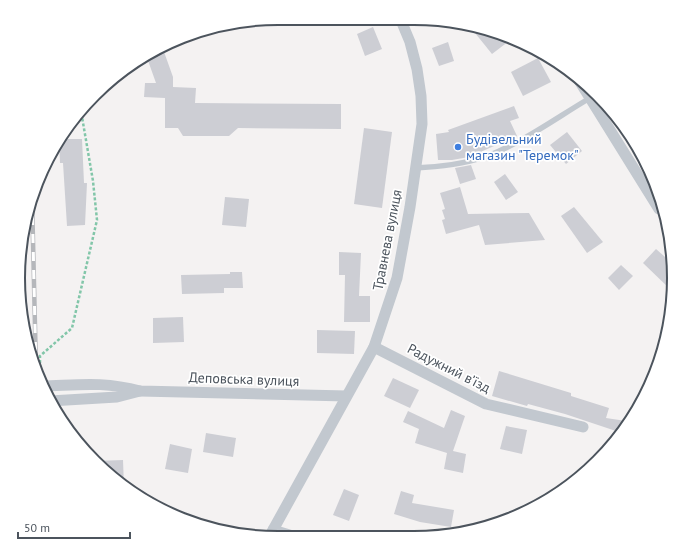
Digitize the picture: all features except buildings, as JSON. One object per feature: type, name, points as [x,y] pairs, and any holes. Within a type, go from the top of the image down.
[{"type":"street","name":"Травнева вулиця","points":[[274,531],[374,347],[397,278],[422,124],[421,96],[417,69],[410,42],[403,25]]},
{"type":"street","points":[[587,94],[656,204]]},
{"type":"street","name":"Радужний в’їзд","points":[[374,347],[486,404],[583,427]]},
{"type":"street","name":"Деповська вулиця","points":[[49,386],[92,383],[118,385],[140,391],[346,396]]},
{"type":"street","name":"Деповська вулиця","points":[[57,400],[118,396],[140,391]]},
{"type":"lane","points":[[415,168],[450,165],[485,156],[526,137],[590,98]]},
{"type":"path","points":[[40,364],[40,356],[72,328],[97,220],[93,181],[83,117]]},
{"type":"railway","points":[[32,219],[36,349]]},
{"type":"place","name":"Будівельний магазин \"Теремок\"","points":[[458,147]]}]
